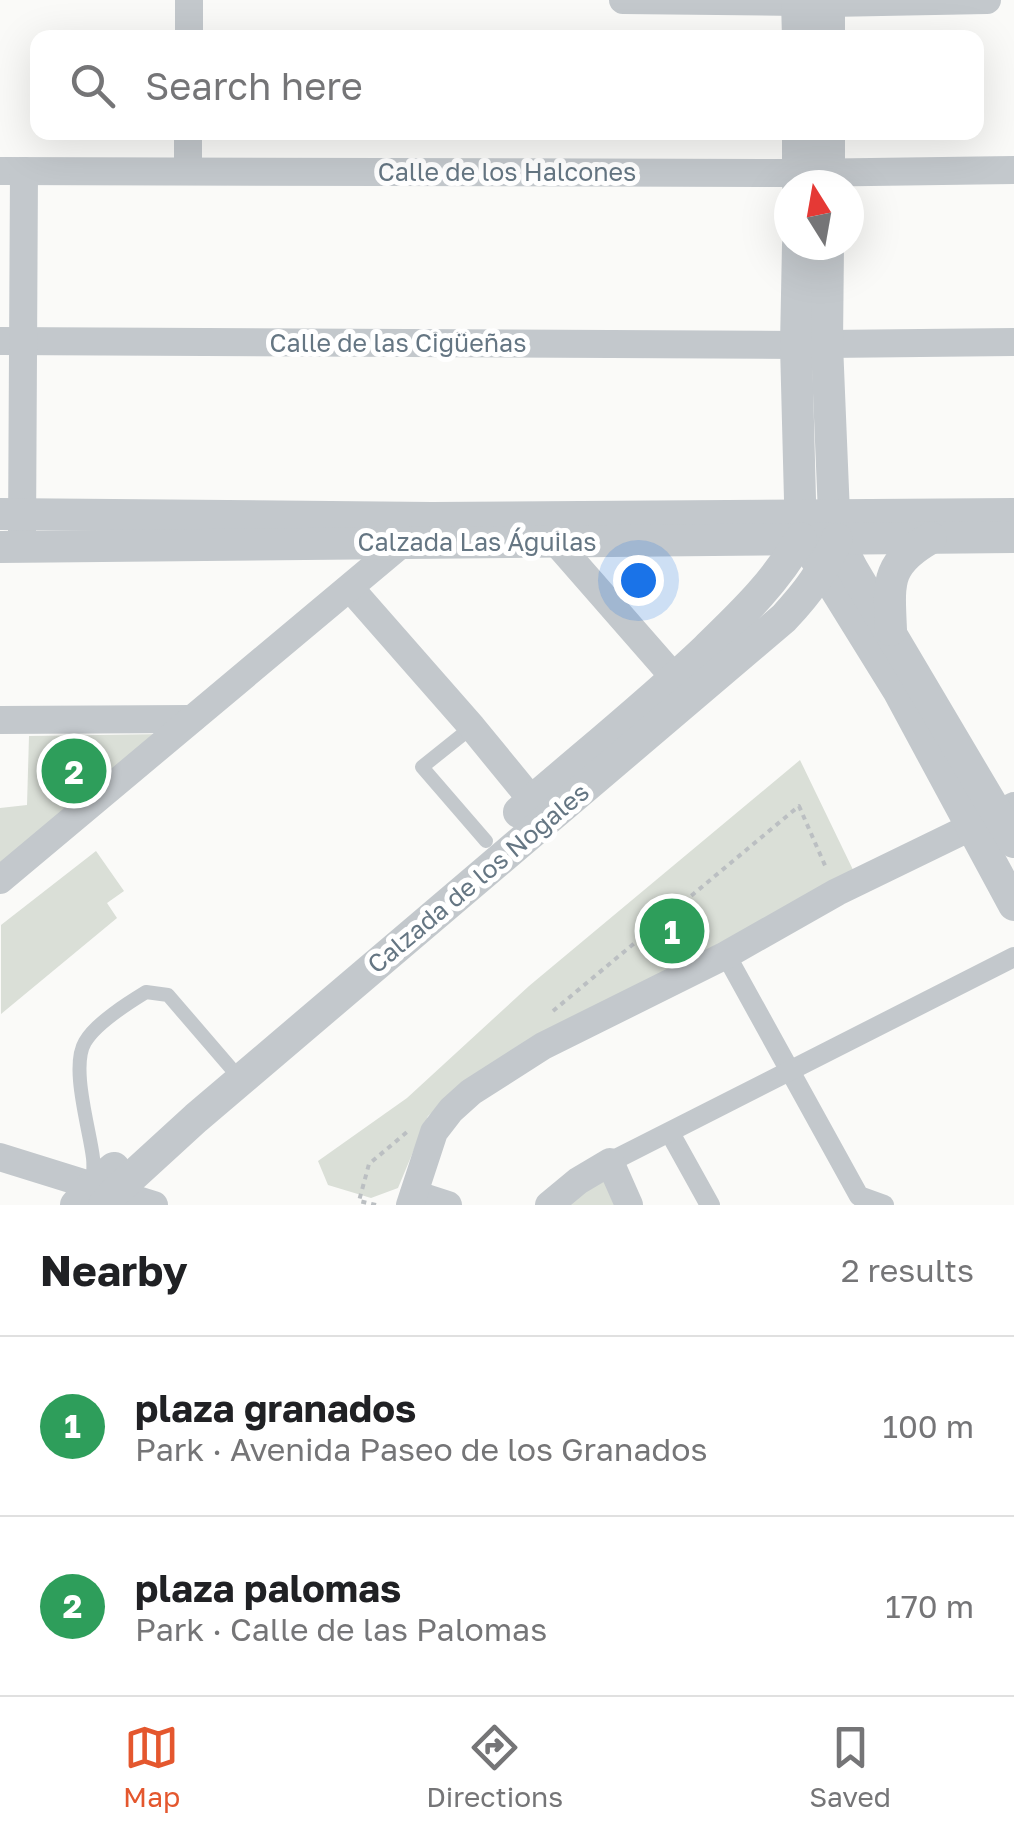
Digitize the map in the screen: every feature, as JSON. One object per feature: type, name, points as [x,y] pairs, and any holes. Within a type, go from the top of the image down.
[{"type":"street","points":[[189,0],[189,30]]},
{"type":"street","points":[[623,0],[987,0]]},
{"type":"street","points":[[801,30],[813,1]]},
{"type":"street","points":[[813,1],[826,30]]},
{"type":"street","points":[[188,140],[188,171]]},
{"type":"street","points":[[801,140],[811,170]]},
{"type":"street","points":[[817,170],[826,140]]},
{"type":"street","name":"Calle de los Halcones","points":[[864,177],[1014,170]]},
{"type":"street","points":[[11,531],[12,171]]},
{"type":"street","name":"Calle de los Halcones","points":[[12,171],[774,178]]},
{"type":"street","points":[[800,260],[835,527],[1000,822],[1014,905]]},
{"type":"street","points":[[826,260],[812,345],[800,526],[898,690],[1000,822]]},
{"type":"street","name":"Calle de las Cigüeñas","points":[[12,341],[812,345],[1014,342]]},
{"type":"street","name":"Calzada Las Águilas","points":[[835,527],[1014,514]]},
{"type":"street","points":[[0,880],[432,518]]},
{"type":"street","name":"Calzada Las Águilas","points":[[11,531],[432,518],[835,527],[931,538],[1014,538]]},
{"type":"street","name":"Calzada Las Águilas","points":[[11,531],[404,542],[556,541],[800,526]]},
{"type":"street","name":"Calzada de los Nogales","points":[[684,687],[783,569],[800,526]]},
{"type":"street","name":"Calzada de los Nogales","points":[[96,1197],[684,687],[784,618],[824,570],[835,527]]},
{"type":"street","points":[[892,635],[889,587],[894,572],[904,558],[931,538]]},
{"type":"street","points":[[556,541],[684,687]]},
{"type":"street","points":[[350,588],[540,809]]},
{"type":"street","points":[[0,720],[192,720]]},
{"type":"street","name":"Calzada de los Nogales","points":[[190,1113],[230,1067],[374,953],[486,842],[540,809]]},
{"type":"street","points":[[448,1205],[412,1199],[434,1132],[450,1110],[472,1092],[544,1046],[726,955],[836,892],[1000,822]]},
{"type":"street","points":[[726,955],[859,1196],[884,1205]]},
{"type":"street","points":[[549,1205],[578,1180],[610,1162],[1014,957]]},
{"type":"street","points":[[670,1133],[710,1205]]},
{"type":"street","points":[[0,1157],[96,1197],[154,1205]]},
{"type":"street","points":[[610,1162],[629,1205]]},
{"type":"lane","points":[[472,727],[422,767],[486,842]]},
{"type":"lane","points":[[96,1197],[80,1052],[87,1038],[146,992],[168,995],[230,1067]]},
{"type":"path","points":[[554,1010],[799,806],[836,892]]},
{"type":"path","points":[[376,1205],[359,1201],[369,1164],[415,1125]]},
{"type":"shaded area","points":[[166,734],[0,867],[0,808],[27,805],[29,736]]},
{"type":"shaded area","points":[[800,760],[856,876],[459,1090],[428,1116],[398,1188],[371,1198],[328,1185],[318,1161],[407,1098],[529,986]]},
{"type":"shaded area","points":[[96,851],[124,891],[107,903],[117,918],[1,1014],[1,925]]},
{"type":"shaded area","points":[[607,1169],[623,1205],[559,1205]]},
{"type":"place","name":"plaza palomas","points":[[74,771]]},
{"type":"place","name":"plaza granados","points":[[672,931]]}]
